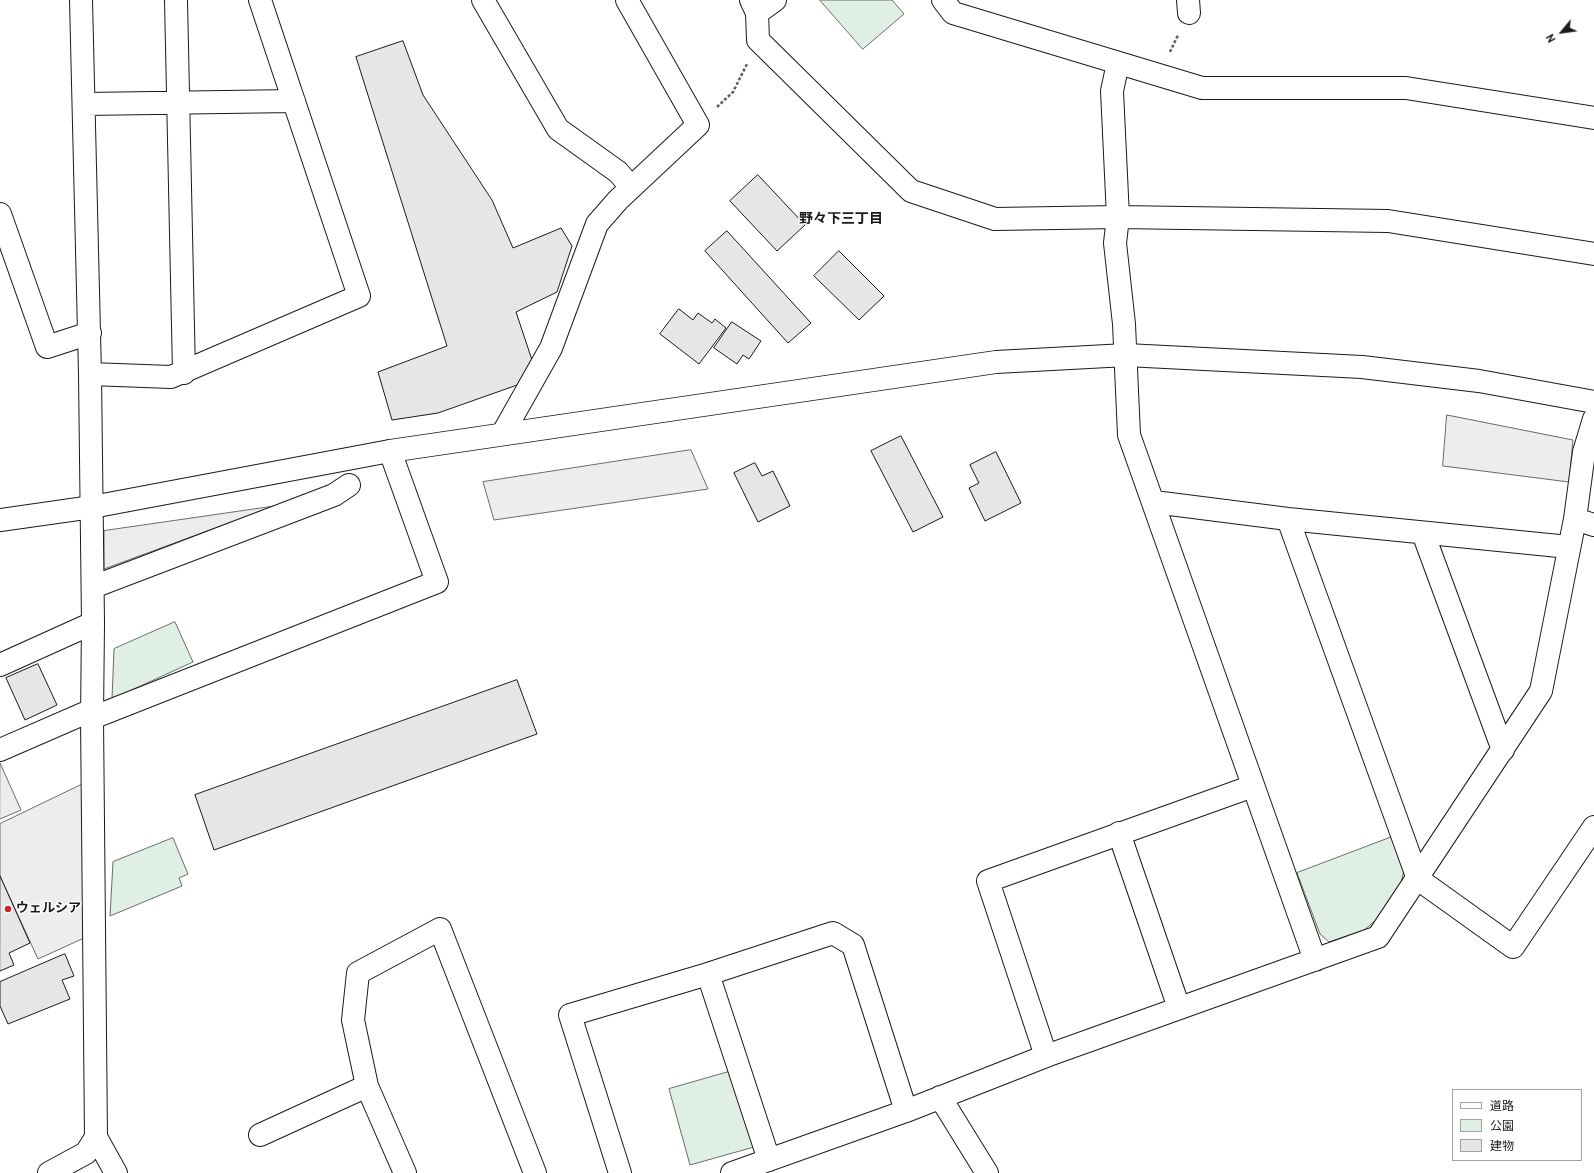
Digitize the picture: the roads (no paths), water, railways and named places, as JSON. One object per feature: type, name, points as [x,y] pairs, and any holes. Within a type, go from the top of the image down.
[{"type":"street","points":[[81,0],[90,333],[96,1137],[116,1173]]},
{"type":"street","points":[[176,0],[184,373]]},
{"type":"street","points":[[90,374],[171,377],[184,373],[359,296],[260,0]]},
{"type":"street","points":[[503,433],[551,348],[597,224],[631,187],[698,125],[627,0]]},
{"type":"street","points":[[775,0],[754,6],[758,40],[912,191],[996,219],[1118,217],[1388,221],[1594,254]]},
{"type":"street","points":[[943,0],[953,13],[1118,64],[1202,88],[1406,88],[1594,118]]},
{"type":"street","points":[[492,3],[558,129],[618,172],[631,187]]},
{"type":"street","points":[[1118,64],[1112,91],[1118,217],[1115,243],[1124,324],[1129,435],[1154,502],[1314,960]]},
{"type":"street","points":[[84,104],[294,100]]},
{"type":"street","points":[[0,214],[47,347],[90,333]]},
{"type":"street","points":[[0,520],[92,507],[390,450],[996,362],[1126,354],[1362,367],[1479,381],[1594,402]]},
{"type":"street","points":[[732,1173],[906,1111],[1046,1056],[1378,937],[1418,879],[1541,691],[1569,548],[1584,522],[1584,452],[1594,419]]},
{"type":"street","points":[[0,750],[437,582],[390,450]]},
{"type":"street","points":[[93,587],[334,495],[349,486]]},
{"type":"street","points":[[1154,502],[1288,519],[1569,548]]},
{"type":"street","points":[[1288,519],[1418,879],[1513,947],[1594,827]]},
{"type":"street","points":[[1423,533],[1503,750]]},
{"type":"street","points":[[0,665],[93,623]]},
{"type":"street","points":[[1046,1056],[988,881],[1253,786]]},
{"type":"street","points":[[1119,833],[1179,1008]]},
{"type":"street","points":[[405,1173],[367,1086],[353,1020],[358,973],[440,929],[535,1173]]},
{"type":"street","points":[[620,1173],[570,1015],[708,974],[833,933],[853,945],[906,1111]]},
{"type":"street","points":[[708,974],[768,1160]]},
{"type":"street","points":[[260,1135],[367,1086]]},
{"type":"street","points":[[940,1097],[987,1173]]},
{"type":"street","points":[[49,1173],[86,1152],[96,1137]]},
{"type":"place","name":"ウェルシア","points":[[8,909]]},
{"type":"district","name":"野々下三丁目","points":[[841,220]]}]
